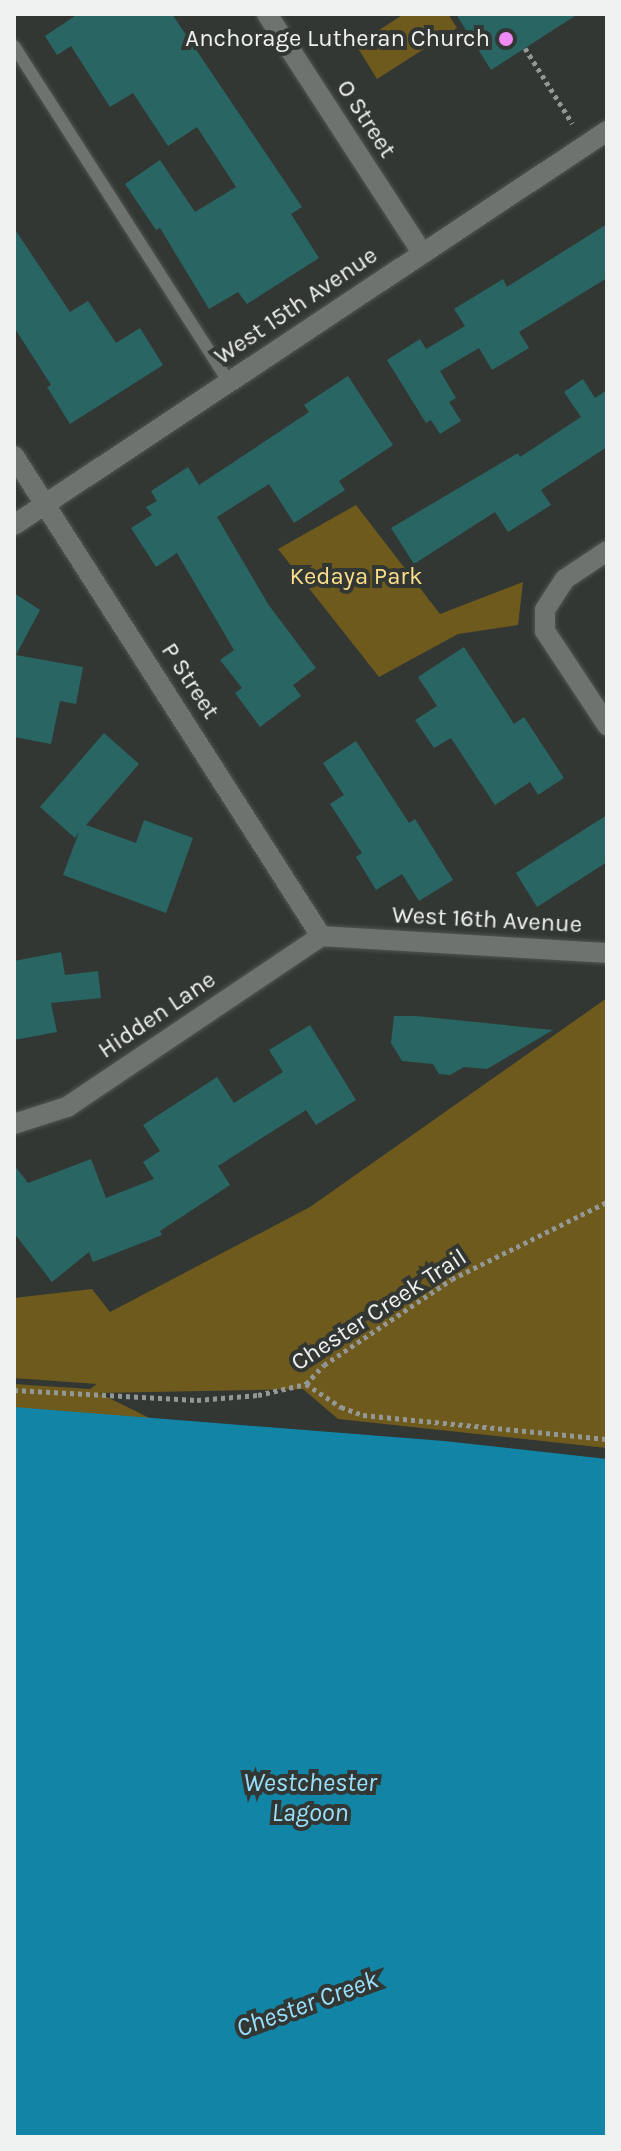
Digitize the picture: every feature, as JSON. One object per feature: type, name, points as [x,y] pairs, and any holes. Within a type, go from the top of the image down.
[{"type":"street","name":"O Street","points":[[267,14],[422,253]]},
{"type":"street","name":"West 15th Avenue","points":[[14,525],[607,131]]},
{"type":"street","name":"P Street","points":[[14,456],[321,936]]},
{"type":"street","points":[[607,551],[565,579],[545,610],[545,631],[607,725]]},
{"type":"street","name":"West 16th Avenue","points":[[321,936],[607,953]]},
{"type":"street","name":"Hidden Lane","points":[[14,1124],[67,1107],[321,936]]},
{"type":"lane","points":[[14,46],[229,382]]},
{"type":"path","points":[[525,48],[572,123]]},
{"type":"path","name":"Chester Creek Trail","points":[[14,1390],[197,1400],[258,1395],[306,1384],[324,1365],[452,1279],[607,1202]]},
{"type":"path","points":[[306,1384],[341,1407],[363,1415],[607,1439]]},
{"type":"green space","points":[[404,14],[448,14],[457,28],[377,79],[356,45]]},
{"type":"green space","name":"Kedaya Park","points":[[356,505],[440,614],[523,582],[518,625],[458,634],[379,677],[278,549]]},
{"type":"green space","points":[[607,998],[607,1448],[338,1419],[303,1389],[99,1393],[216,1451],[14,1441],[14,1384],[90,1389],[97,1384],[14,1378],[14,1298],[92,1289],[110,1312],[310,1207]]},
{"type":"water","name":"Westchester Lagoon","points":[[14,1407],[444,1441],[607,1459],[607,2137],[14,2137]]},
{"type":"building","points":[[78,14],[172,14],[302,207],[291,214],[319,258],[247,304],[238,292],[209,309],[160,228],[156,230],[125,184],[160,160],[195,212],[236,187],[197,127],[168,146],[133,93],[110,107],[71,46],[57,55],[45,36]]},
{"type":"building","name":"Anchorage Lutheran Church","points":[[456,14],[578,14],[491,70]]},
{"type":"building","points":[[607,224],[607,278],[519,332],[529,348],[492,370],[479,348],[440,371],[456,398],[449,402],[461,421],[440,434],[431,420],[426,423],[387,360],[420,339],[426,349],[465,326],[454,309],[503,279],[507,287]]},
{"type":"building","points":[[14,228],[70,312],[88,301],[116,343],[140,328],[163,365],[70,424],[47,387],[51,385],[14,327]]},
{"type":"building","points":[[348,376],[393,445],[339,481],[345,490],[294,523],[269,484],[217,517],[268,604],[316,668],[293,685],[301,696],[260,727],[235,693],[242,688],[220,660],[234,650],[177,553],[156,567],[131,528],[152,515],[146,507],[157,501],[151,491],[188,467],[199,485],[309,412],[304,405]]},
{"type":"building","points":[[583,379],[595,398],[607,390],[607,447],[541,490],[551,505],[508,532],[495,512],[414,564],[391,528],[518,453],[520,457],[581,417],[564,392]]},
{"type":"building","points":[[14,593],[40,610],[16,655],[83,667],[76,704],[60,701],[51,744],[14,737]]},
{"type":"building","points":[[464,647],[514,724],[524,717],[564,778],[538,795],[530,782],[495,805],[451,738],[434,748],[415,720],[437,706],[418,677]]},
{"type":"building","points":[[104,733],[139,764],[86,825],[136,843],[144,820],[193,838],[166,913],[63,875],[79,832],[75,838],[40,807]]},
{"type":"building","points":[[356,741],[409,823],[415,819],[453,880],[419,901],[402,874],[376,890],[356,857],[362,853],[330,804],[344,795],[323,763]]},
{"type":"building","points":[[607,815],[607,862],[537,907],[516,873]]},
{"type":"building","points":[[61,952],[65,975],[98,971],[101,998],[51,1003],[57,1032],[14,1040],[14,961]]},
{"type":"building","points":[[394,1016],[553,1030],[487,1069],[464,1067],[450,1075],[439,1074],[433,1064],[402,1061],[391,1043]]},
{"type":"building","points":[[310,1025],[356,1100],[316,1125],[306,1110],[218,1166],[230,1185],[160,1231],[162,1235],[93,1262],[89,1252],[52,1282],[14,1233],[14,1165],[28,1183],[91,1159],[106,1198],[154,1179],[143,1162],[160,1151],[143,1125],[217,1077],[234,1103],[283,1072],[269,1050]]},
{"type":"place","name":"Anchorage Lutheran Church","points":[[506,39]]},
{"type":"water label","name":"Chester Creek","points":[[307,2004]]}]
